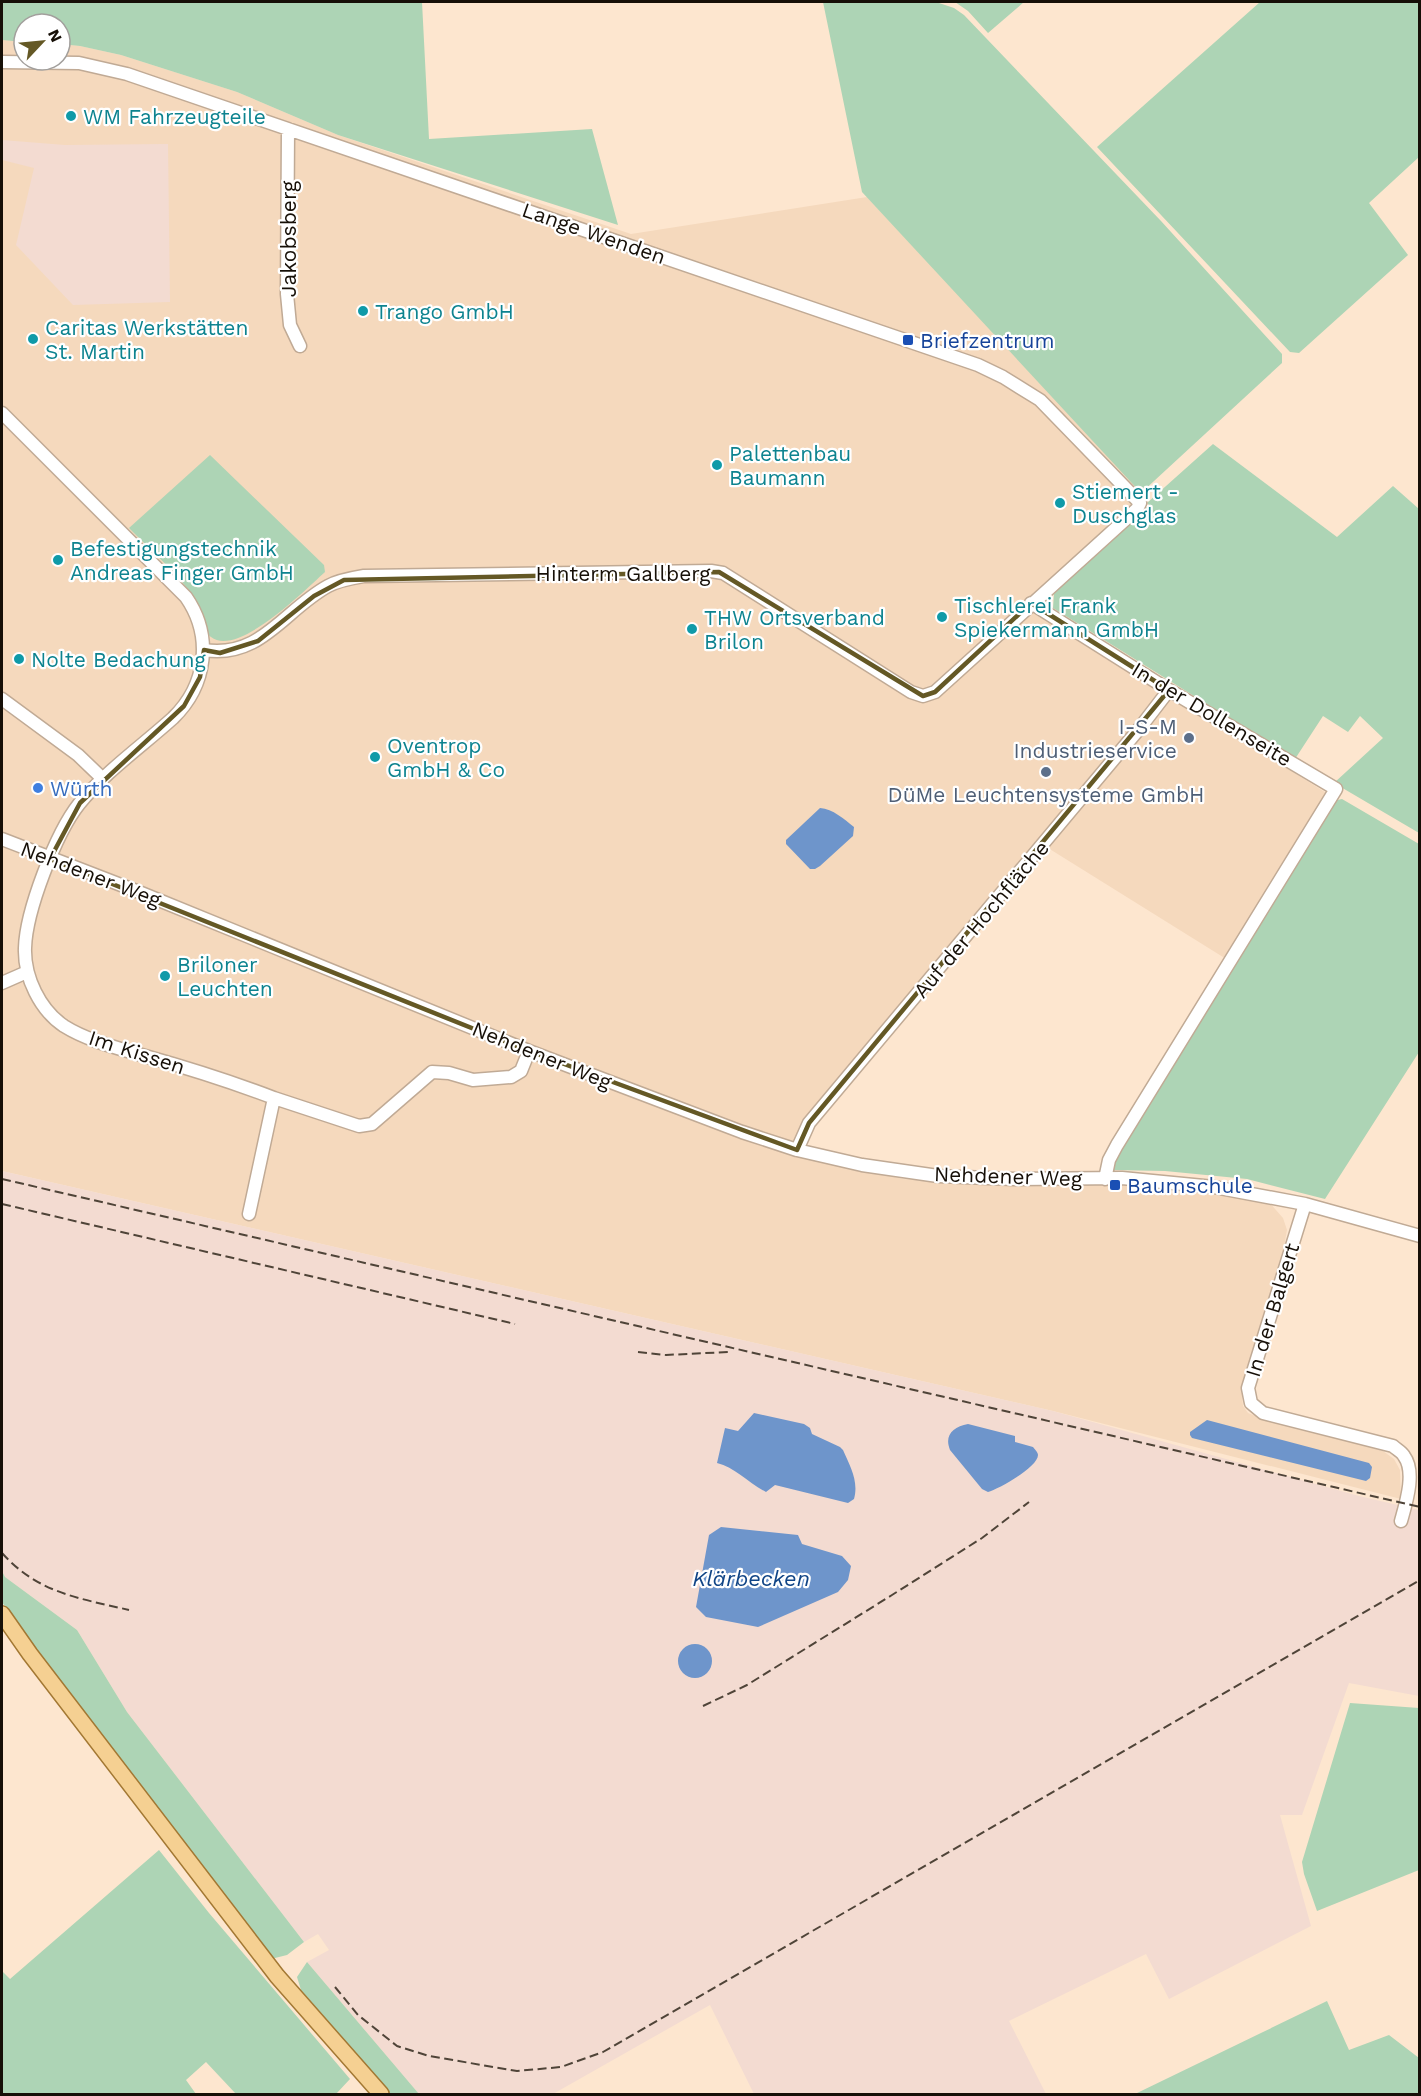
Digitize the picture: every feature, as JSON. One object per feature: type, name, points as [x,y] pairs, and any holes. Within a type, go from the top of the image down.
[{"type":"main road","points":[[2,1614],[30,1654],[277,1976],[381,2094]]},
{"type":"street","name":"Lange Wenden","points":[[2,62],[79,63],[110,69],[978,365],[1010,381],[1040,400],[1140,503],[1137,509],[1031,603]]},
{"type":"street","name":"Jakobsberg","points":[[288,129],[288,294],[290,325],[300,346]]},
{"type":"street","points":[[2,413],[181,592],[191,604],[198,619],[204,650],[200,677],[184,706],[73,812],[50,859]]},
{"type":"street","name":"Hinterm Gallberg","points":[[204,650],[220,653],[240,649],[258,641],[328,586],[364,576],[711,571],[723,573],[911,692],[923,696],[935,692],[1031,603]]},
{"type":"street","name":"In der Dollenseite","points":[[1031,603],[1170,690],[1336,789]]},
{"type":"street","name":"Auf der Hochfläche","points":[[797,1150],[809,1123],[1170,690]]},
{"type":"street","points":[[2,699],[78,755],[104,780]]},
{"type":"street","name":"Nehdener Weg","points":[[1105,1179],[1109,1160],[1117,1145],[1336,789]]},
{"type":"street","name":"Nehdener Weg","points":[[2,839],[134,890],[529,1051],[742,1132],[797,1150],[862,1165],[938,1176],[1178,1182],[1305,1203],[1419,1236]]},
{"type":"street","name":"Im Kissen","points":[[50,859],[29,921],[25,948],[27,972],[35,992],[48,1012],[64,1026],[95,1040],[359,1126],[372,1124],[432,1071],[473,1080],[511,1077],[520,1071],[529,1051]]},
{"type":"street","points":[[2,983],[27,972]]},
{"type":"street","points":[[249,1214],[274,1098]]},
{"type":"street","name":"In der Balgert","points":[[1305,1203],[1248,1388],[1251,1402],[1263,1413],[1393,1446],[1404,1456],[1409,1471],[1406,1504],[1401,1521]]},
{"type":"highlighted area","points":[[719,572],[923,696],[935,692],[1031,603],[1169,690],[809,1123],[797,1150],[529,1051],[50,859],[80,803],[184,706],[200,677],[204,650],[220,653],[258,641],[314,596],[344,580]]},
{"type":"shaded area","points":[[2,40],[12,41],[12,72],[72,72],[72,45],[121,55],[237,92],[338,135],[631,234],[867,197],[1146,495],[1025,602],[1331,796],[1231,962],[1040,843],[801,1127],[803,1156],[903,1179],[970,1183],[1109,1182],[1196,1187],[1269,1202],[1283,1218],[1287,1230],[1242,1395],[1243,1406],[1248,1413],[1253,1415],[1383,1451],[1394,1459],[1400,1470],[1401,1499],[1053,1411],[2,1171]]},
{"type":"shaded area","points":[[2,140],[65,145],[168,144],[170,302],[73,305],[16,245],[34,168],[2,160]]},
{"type":"shaded area","points":[[2,1171],[1053,1411],[1359,1496],[1419,1510],[1419,1696],[1349,1683],[1302,1815],[1280,1815],[1311,1926],[1169,1999],[1146,1954],[1009,2021],[1046,2094],[754,2094],[710,2005],[553,2094],[419,2094],[307,1962],[329,1950],[318,1934],[304,1942],[127,1712],[77,1630],[5,1577],[2,1571]]},
{"type":"green space","points":[[2,2],[422,2],[429,139],[592,129],[618,225],[338,135],[237,92],[121,55],[72,45],[72,12],[12,12],[12,41],[2,40]]},
{"type":"green space","points":[[823,2],[936,2],[954,8],[964,15],[1161,221],[1282,354],[1282,363],[1141,493],[862,192]]},
{"type":"green space","points":[[955,2],[1024,2],[988,33],[968,11]]},
{"type":"green space","points":[[1260,2],[1419,2],[1419,157],[1369,203],[1408,255],[1299,353],[1290,352],[1097,147]]},
{"type":"green space","points":[[1213,444],[1337,537],[1393,486],[1419,509],[1419,833],[1334,783],[1383,738],[1360,716],[1348,732],[1323,716],[1295,759],[1053,608],[1054,594],[1064,581]]},
{"type":"green space","points":[[210,455],[324,565],[325,572],[271,619],[238,638],[223,641],[208,634],[195,599],[173,571],[129,528]]},
{"type":"green space","points":[[1342,799],[1419,844],[1419,1052],[1325,1199],[1247,1179],[1165,1171],[1113,1170],[1115,1159],[1333,801]]},
{"type":"green space","points":[[2,1571],[5,1577],[77,1630],[127,1712],[304,1942],[287,1955],[271,1959],[37,1655],[2,1602]]},
{"type":"green space","points":[[1350,1703],[1419,1708],[1419,1870],[1317,1911],[1302,1862]]},
{"type":"green space","points":[[159,1850],[209,1913],[350,2079],[336,2094],[236,2094],[206,2062],[186,2080],[196,2094],[2,2094],[2,1971],[10,1979]]},
{"type":"green space","points":[[307,1962],[419,2094],[390,2094],[301,1990],[297,1977]]},
{"type":"green space","points":[[1327,2001],[1349,2050],[1389,2035],[1419,2058],[1419,2094],[1135,2094]]},
{"type":"water","points":[[820,808],[834,812],[854,827],[853,836],[820,866],[810,869],[786,844],[786,840]]},
{"type":"water","points":[[754,1413],[804,1424],[810,1428],[812,1434],[840,1447],[853,1474],[854,1499],[848,1503],[775,1485],[766,1492],[730,1468],[717,1463],[725,1428],[738,1431]]},
{"type":"water","points":[[1207,1420],[1369,1463],[1372,1467],[1370,1478],[1366,1481],[1192,1438],[1190,1432]]},
{"type":"water","points":[[968,1424],[1015,1436],[1015,1442],[1033,1447],[1038,1454],[1036,1460],[1017,1477],[1000,1487],[988,1492],[982,1489],[948,1445],[951,1432]]},
{"type":"water","name":"Klärbecken","points":[[721,1527],[798,1535],[802,1544],[842,1556],[851,1566],[848,1580],[838,1592],[758,1627],[706,1617],[696,1607],[709,1535]]},
{"type":"water","points":[[695,1644],[707,1649],[712,1661],[707,1673],[695,1678],[683,1673],[678,1661],[683,1649]]},
{"type":"railway","points":[[2,1179],[1420,1507]]},
{"type":"railway","points":[[2,1204],[515,1324]]},
{"type":"railway","points":[[638,1352],[666,1355],[728,1352]]},
{"type":"railway","points":[[703,1706],[747,1685],[892,1595],[982,1538],[1029,1502]]},
{"type":"railway","points":[[2,1553],[30,1577],[60,1592],[129,1610]]},
{"type":"railway","points":[[335,1987],[358,2015],[397,2046],[429,2056],[517,2071],[561,2067],[603,2052],[1420,1580]]},
{"type":"place","name":"WM Fahrzeugteile","points":[[71,116]]},
{"type":"place","name":"Trango GmbH","points":[[363,311]]},
{"type":"place","name":"Caritas Werkstätten St. Martin","points":[[33,339]]},
{"type":"place","name":"Briefzentrum","points":[[908,340]]},
{"type":"place","name":"Palettenbau Baumann","points":[[717,465]]},
{"type":"place","name":"Stiemert - Duschglas","points":[[1060,503]]},
{"type":"place","name":"Befestigungstechnik Andreas Finger GmbH","points":[[58,560]]},
{"type":"place","name":"Tischlerei Frank Spiekermann GmbH","points":[[942,617]]},
{"type":"place","name":"THW Ortsverband Brilon","points":[[692,629]]},
{"type":"place","name":"Nolte Bedachung","points":[[19,659]]},
{"type":"place","name":"I-S-M Industrieservice","points":[[1189,738]]},
{"type":"place","name":"Oventrop GmbH & Co","points":[[375,757]]},
{"type":"place","name":"DüMe Leuchtensysteme GmbH","points":[[1046,772]]},
{"type":"place","name":"Würth","points":[[38,788]]},
{"type":"place","name":"Briloner Leuchten","points":[[165,976]]},
{"type":"place","name":"Baumschule","points":[[1115,1185]]}]
